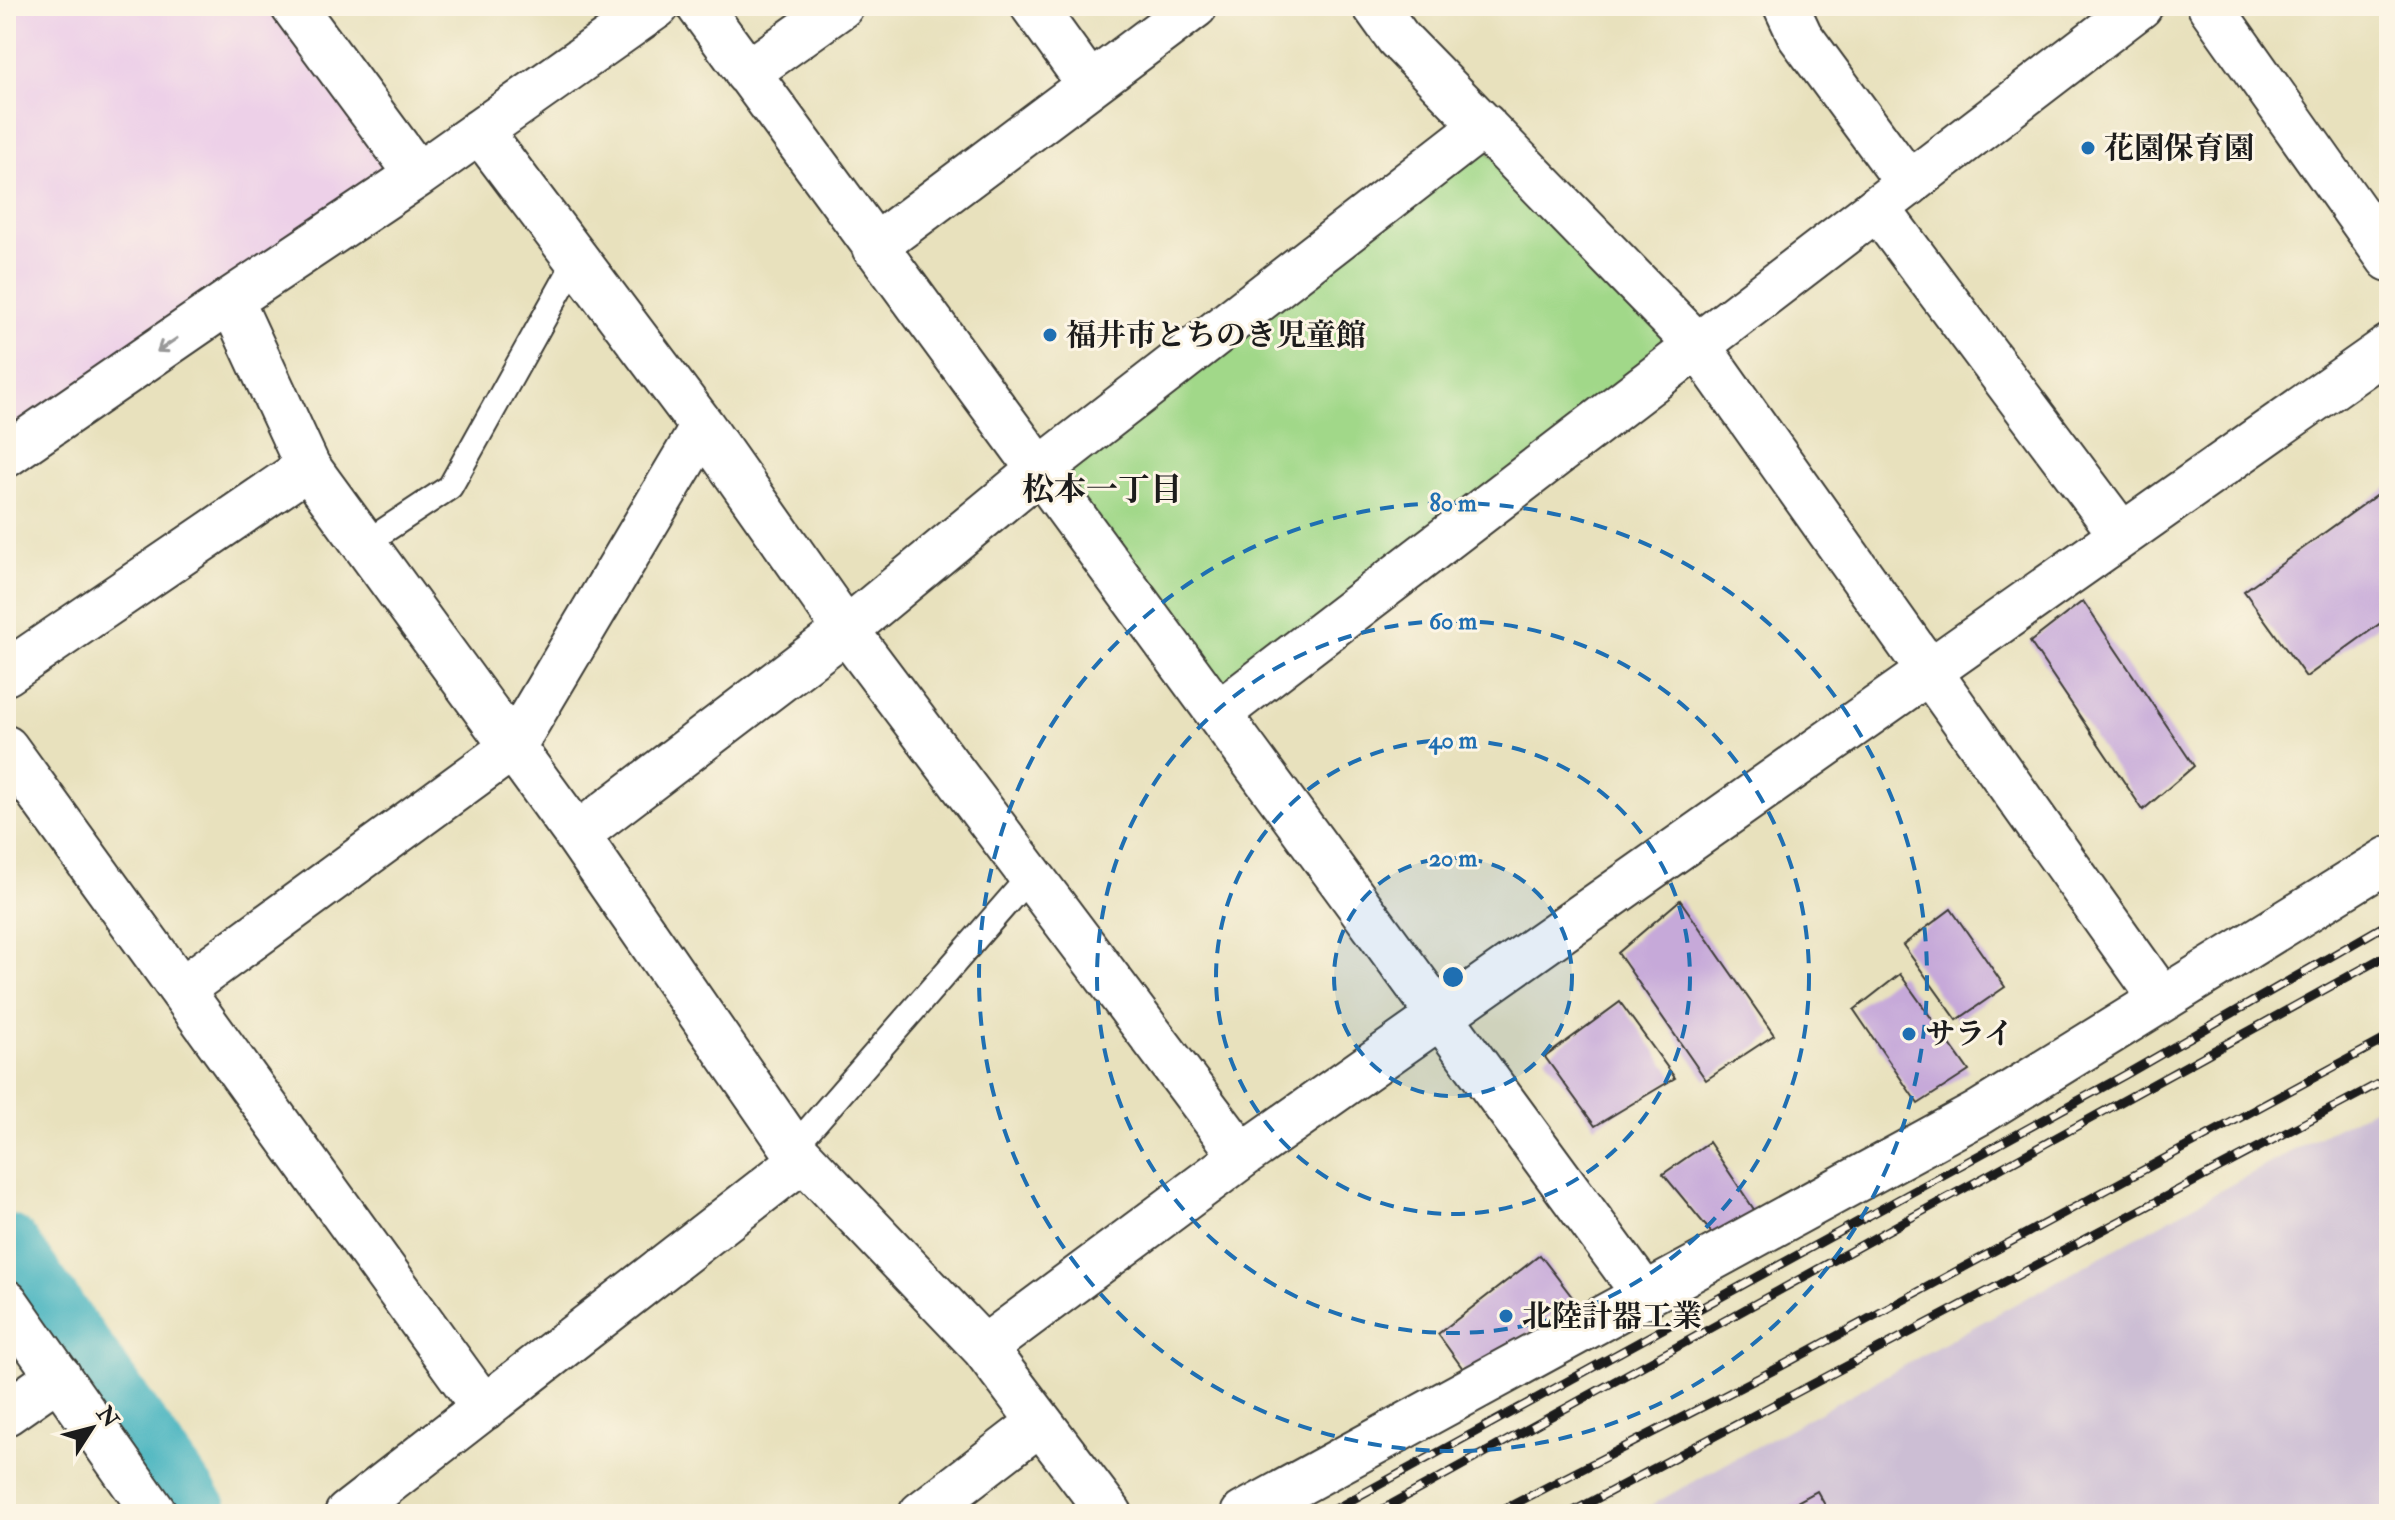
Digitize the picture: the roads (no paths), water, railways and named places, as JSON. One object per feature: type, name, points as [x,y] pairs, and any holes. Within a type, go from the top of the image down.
[{"type":"street","points":[[293,6],[418,175]]},
{"type":"street","points":[[6,455],[418,175],[657,6]]},
{"type":"street","points":[[699,6],[1037,472],[1443,1016],[1645,1295]]},
{"type":"street","points":[[747,73],[841,6]]},
{"type":"street","points":[[1033,6],[1090,85]]},
{"type":"street","points":[[874,247],[1195,6]]},
{"type":"street","points":[[1375,6],[1398,38],[1698,346],[2161,998]]},
{"type":"street","points":[[1786,6],[1800,36],[1893,196],[2121,534]]},
{"type":"street","points":[[1219,713],[2140,6]]},
{"type":"street","points":[[2210,6],[2389,259]]},
{"type":"street","points":[[577,835],[846,630],[1037,472],[1484,125]]},
{"type":"street","points":[[480,131],[578,257],[703,427],[846,630],[1242,1156]]},
{"type":"street","points":[[231,300],[308,467],[577,835],[798,1154],[984,1348],[1038,1424],[1110,1514]]},
{"type":"street","points":[[984,1348],[1242,1156],[2389,347]]},
{"type":"street","points":[[182,989],[513,747],[703,427]]},
{"type":"street","points":[[6,673],[308,467]]},
{"type":"street","points":[[6,748],[484,1408]]},
{"type":"street","points":[[1243,1514],[1979,1113],[2389,859]]},
{"type":"street","points":[[369,1508],[484,1408],[798,1154]]},
{"type":"street","points":[[6,1302],[155,1514]]},
{"type":"street","points":[[6,1413],[59,1376]]},
{"type":"street","points":[[921,1514],[1038,1424]]},
{"type":"lane","points":[[364,544],[450,487],[578,257]]},
{"type":"lane","points":[[798,1154],[1031,875]]},
{"type":"waterway","points":[[6,1250],[193,1514]]},
{"type":"railway","points":[[1326,1514],[2125,1075],[2389,923]]},
{"type":"railway","points":[[1374,1514],[2389,954]]},
{"type":"railway","points":[[1495,1514],[1774,1370],[2389,1037]]},
{"type":"railway","points":[[1568,1514],[2389,1078]]},
{"type":"place","name":"花園保育園","points":[[2088,148]]},
{"type":"place","name":"福井市とちのき児童館","points":[[1050,335]]},
{"type":"place","name":"サライ","points":[[1909,1034]]},
{"type":"place","name":"北陸計器工業","points":[[1506,1316]]},
{"type":"district","name":"松本一丁目","points":[[1102,490]]}]
